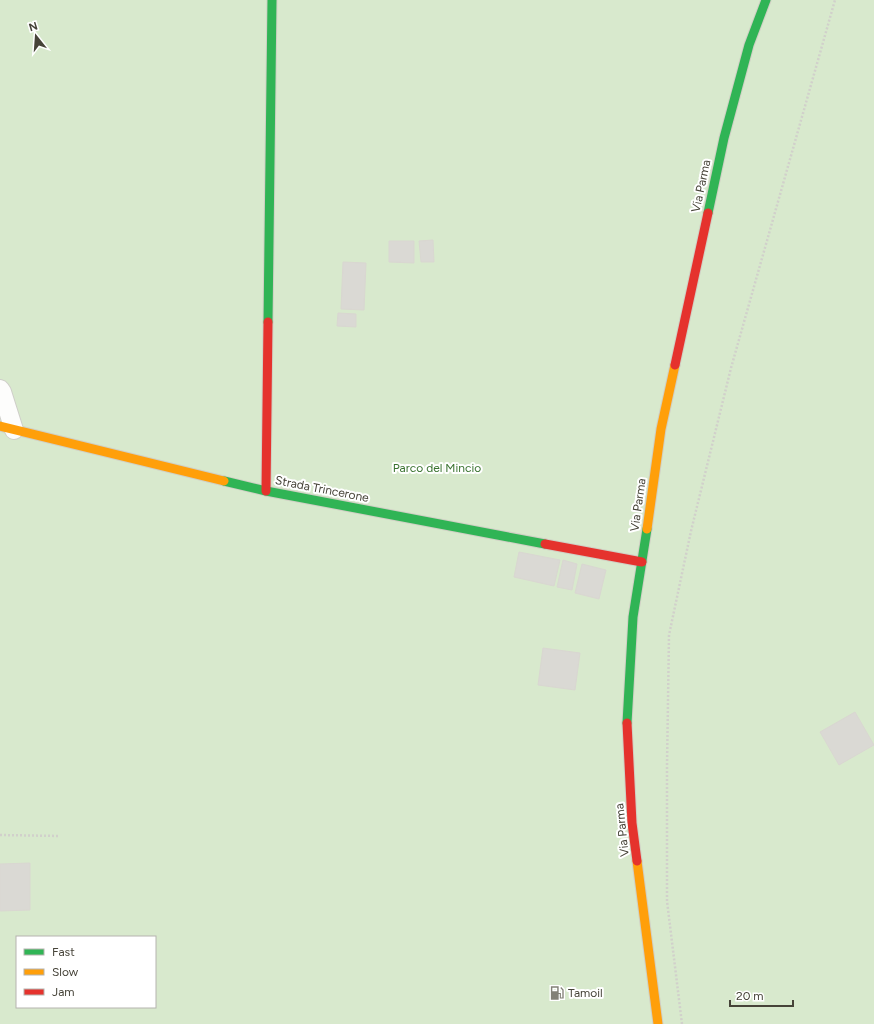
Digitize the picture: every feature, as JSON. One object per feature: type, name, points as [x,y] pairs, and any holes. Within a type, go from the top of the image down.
[{"type":"street","points":[[266,491],[272,0]]},
{"type":"street","name":"Via Parma","points":[[658,1024],[632,823],[626,717],[633,617],[661,429],[722,146],[749,45],[766,0]]},
{"type":"street","points":[[0,389],[2,392],[7,428]]},
{"type":"street","name":"Strada Trincerone","points":[[7,428],[266,491],[642,562]]},
{"type":"path","points":[[682,1024],[667,901],[669,635],[691,531],[732,368],[835,0]]},
{"type":"path","points":[[0,835],[60,836]]},
{"type":"green space","name":"Parco del Mincio","points":[[0,0],[874,0],[874,1024],[0,1024]]},
{"type":"building","points":[[433,240],[434,262],[421,262],[419,241]]},
{"type":"building","points":[[389,241],[414,241],[414,263],[389,262]]},
{"type":"building","points":[[343,262],[366,263],[364,310],[341,309]]},
{"type":"building","points":[[338,313],[356,314],[356,327],[337,326]]},
{"type":"building","points":[[519,552],[560,560],[554,586],[514,577]]},
{"type":"building","points":[[563,560],[577,564],[572,590],[557,587]]},
{"type":"building","points":[[582,564],[606,570],[599,599],[575,593]]},
{"type":"building","points":[[543,648],[580,653],[575,690],[538,685]]},
{"type":"building","points":[[855,712],[874,745],[839,765],[820,732]]},
{"type":"building","points":[[30,863],[30,910],[0,911],[0,864]]},
{"type":"traffic: fast","points":[[268,322],[272,0]]},
{"type":"traffic: fast","points":[[708,213],[724,138],[749,45],[766,0]]},
{"type":"traffic: fast","points":[[224,481],[266,491],[545,544]]},
{"type":"traffic: fast","points":[[627,723],[633,617],[647,529]]},
{"type":"traffic: slow","points":[[647,529],[661,429],[675,365]]},
{"type":"traffic: slow","points":[[0,426],[224,481]]},
{"type":"traffic: slow","points":[[637,861],[658,1024]]},
{"type":"traffic: jam","points":[[675,365],[708,213]]},
{"type":"traffic: jam","points":[[266,491],[268,322]]},
{"type":"traffic: jam","points":[[545,544],[642,562]]},
{"type":"traffic: jam","points":[[627,723],[632,823],[637,861]]},
{"type":"place","name":"Tamoil","points":[[557,993]]}]
